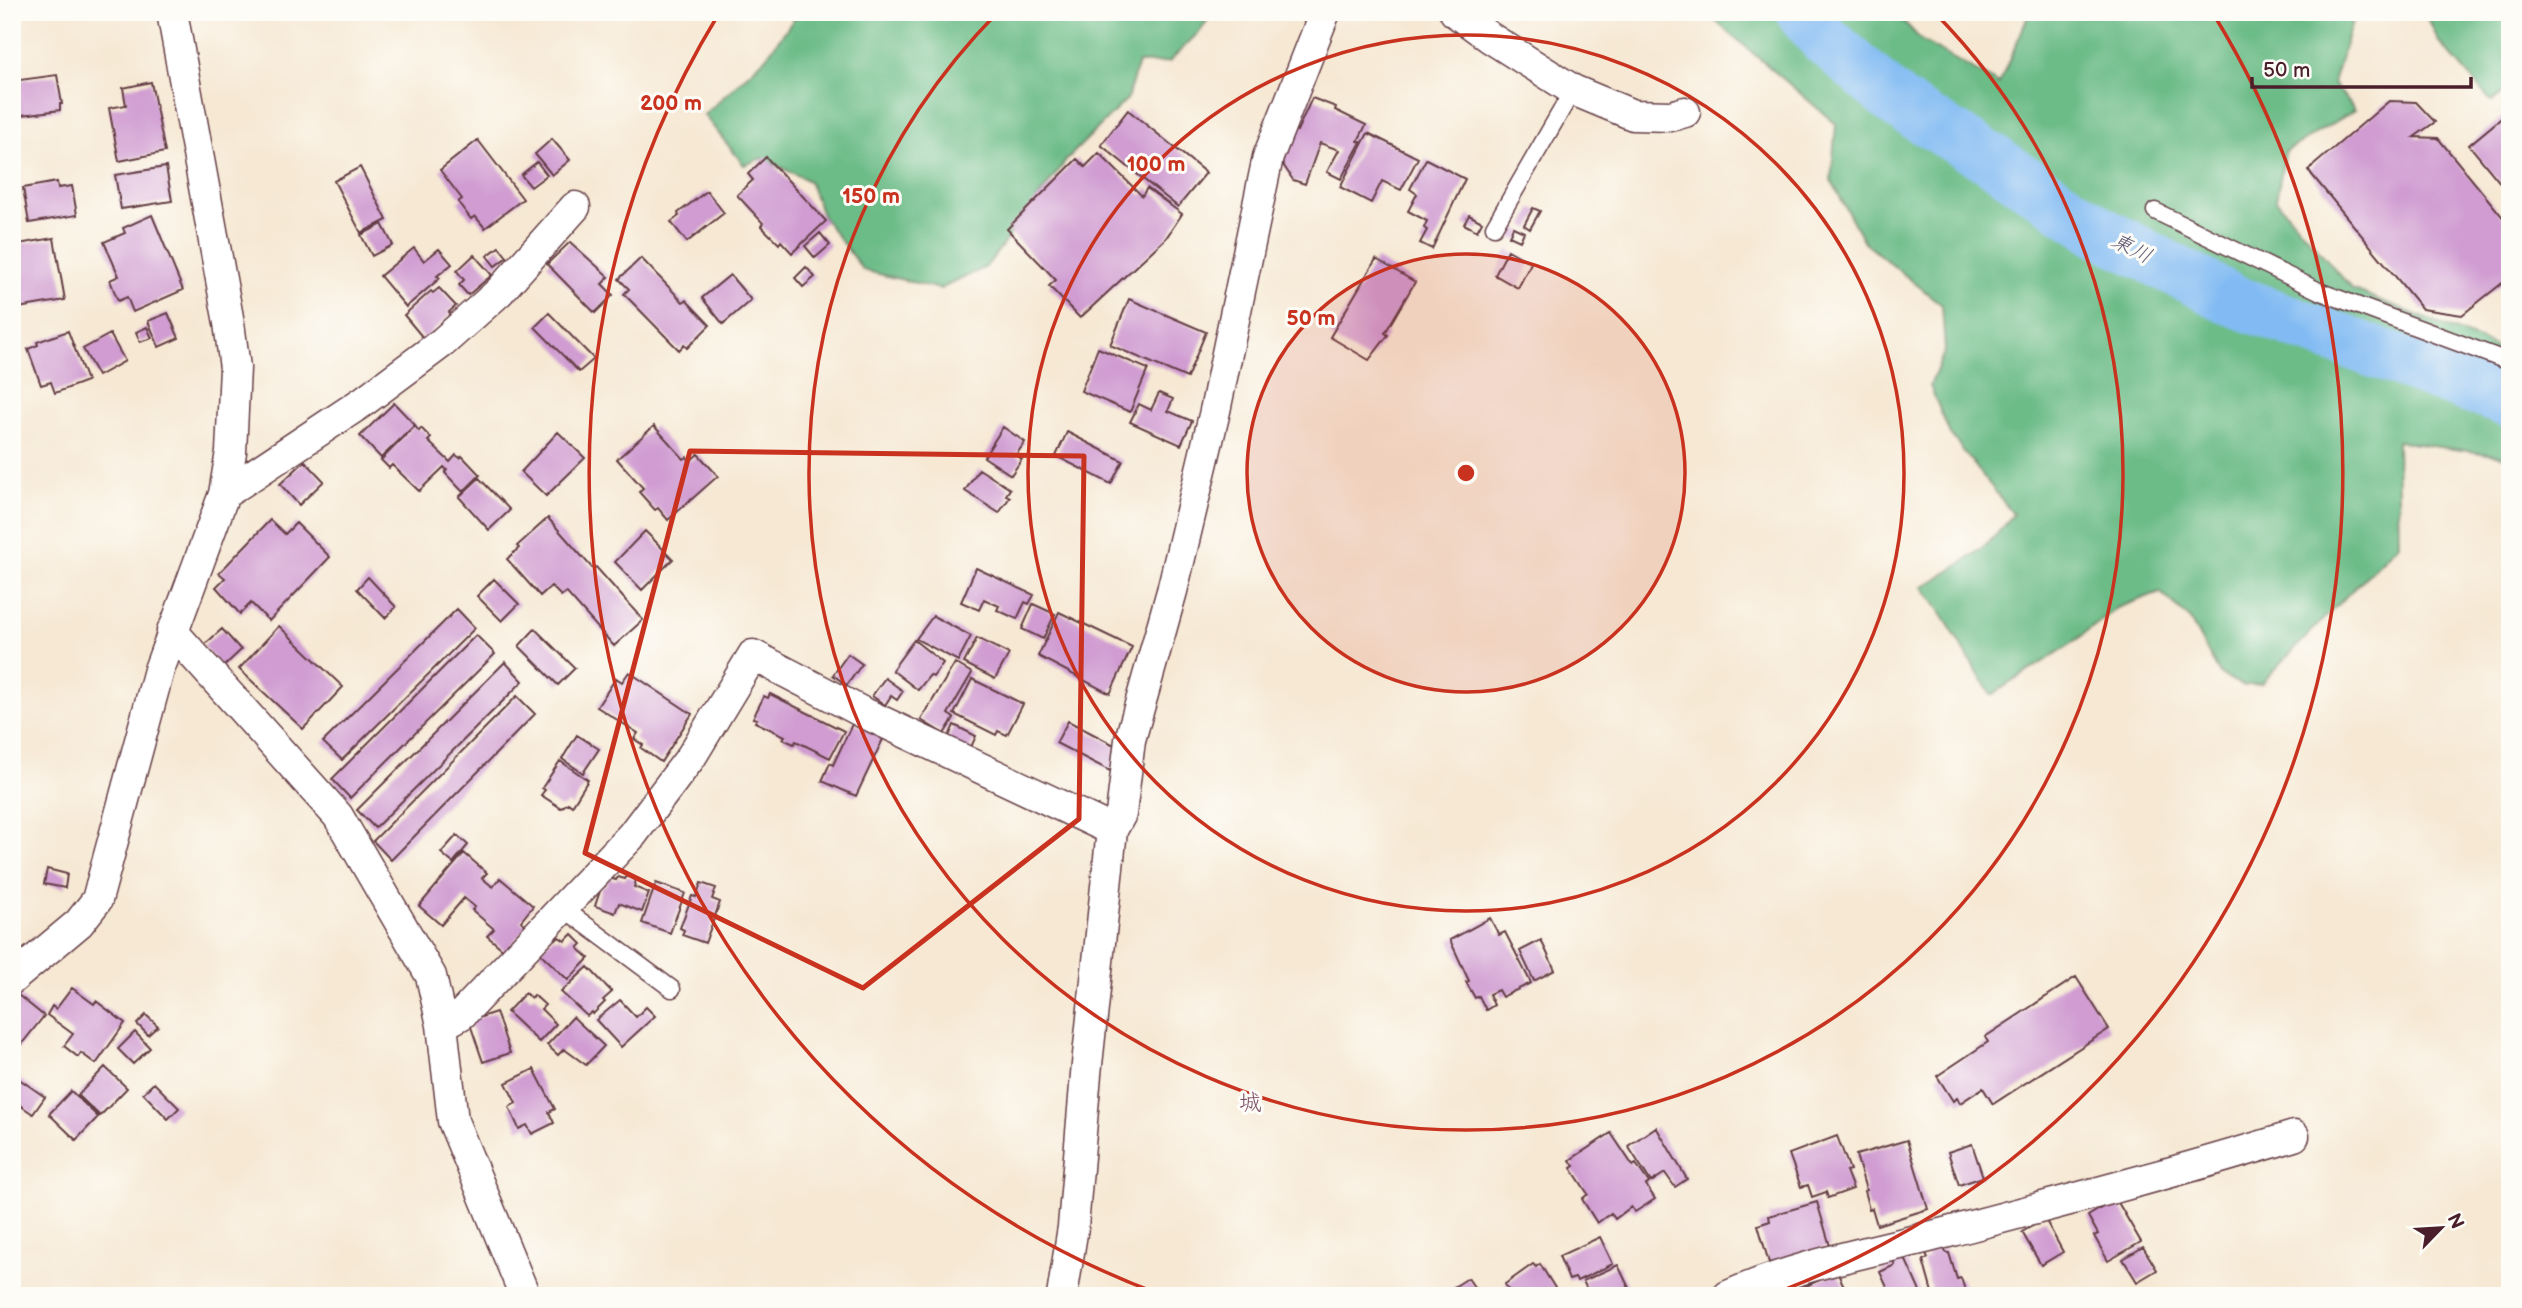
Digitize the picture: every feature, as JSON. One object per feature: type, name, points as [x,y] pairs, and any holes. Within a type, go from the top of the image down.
[{"type":"street","points":[[12,979],[48,946],[79,923],[97,900],[172,631],[225,494],[231,452],[235,368],[172,12]]},
{"type":"street","points":[[1062,1296],[1073,1227],[1112,830],[1121,814],[1130,740],[1172,591],[1215,411],[1268,157],[1325,12]]},
{"type":"street","points":[[1455,12],[1489,37],[1573,90],[1633,115],[1671,116],[1685,112]]},
{"type":"street","points":[[225,494],[364,401],[443,342],[499,292],[575,208]]},
{"type":"street","points":[[172,631],[338,816],[431,976],[442,1025],[453,1121],[525,1296]]},
{"type":"street","points":[[442,1025],[462,1014],[632,835],[691,757],[753,654],[862,712],[1112,830]]},
{"type":"street","points":[[1728,1296],[1751,1285],[1853,1255],[2204,1164],[2294,1136]]},
{"type":"lane","points":[[1494,227],[1573,90]]},
{"type":"lane","points":[[2155,211],[2322,292],[2510,362]]},
{"type":"lane","points":[[563,908],[671,989]]},
{"type":"highlighted area","points":[[690,451],[1084,456],[1079,819],[863,988],[585,853]]},
{"type":"green space","points":[[799,12],[1212,12],[1202,29],[1169,62],[1138,63],[1127,99],[1068,158],[986,267],[940,289],[863,270],[823,217],[809,181],[762,158],[744,165],[704,115],[766,57]]},
{"type":"green space","points":[[1705,12],[1895,12],[1922,41],[1999,84],[2030,12],[2355,12],[2333,83],[2355,110],[2285,152],[2276,200],[2352,289],[2506,351],[2510,346],[2510,457],[2397,441],[2399,544],[2262,683],[2243,686],[2220,674],[2189,618],[2160,592],[2117,608],[2071,644],[1991,695],[1923,587],[1984,547],[2013,514],[1950,434],[1930,386],[1945,350],[1942,305],[1864,242],[1831,180],[1836,124]]},
{"type":"green space","points":[[2425,12],[2510,12],[2510,86],[2492,102],[2439,42]]},
{"type":"building","points":[[57,75],[62,104],[60,110],[14,116],[12,81]]},
{"type":"building","points":[[151,82],[165,152],[119,161],[109,108],[126,105],[123,88]]},
{"type":"building","points":[[1312,98],[1336,107],[1335,110],[1366,125],[1358,141],[1361,142],[1341,179],[1327,172],[1339,150],[1320,143],[1305,184],[1293,180],[1282,163]]},
{"type":"building","points":[[2389,101],[2416,102],[2435,122],[2414,137],[2438,138],[2510,226],[2510,277],[2462,315],[2422,309],[2308,170]]},
{"type":"building","points":[[1128,110],[1206,173],[1178,207],[1101,145]]},
{"type":"building","points":[[2510,111],[2510,195],[2469,145]]},
{"type":"building","points":[[1368,133],[1418,158],[1401,190],[1382,181],[1371,203],[1340,187]]},
{"type":"building","points":[[552,139],[570,160],[552,175],[535,154]]},
{"type":"building","points":[[478,140],[523,199],[485,228],[475,216],[471,219],[458,202],[462,199],[440,170]]},
{"type":"building","points":[[1099,153],[1142,196],[1147,188],[1182,214],[1166,238],[1080,318],[1049,286],[1056,280],[1007,229],[1077,159],[1085,167]]},
{"type":"building","points":[[766,157],[826,221],[792,253],[761,226],[763,223],[737,195],[753,180],[748,174]]},
{"type":"building","points":[[1426,159],[1465,179],[1432,249],[1420,243],[1427,230],[1424,228],[1427,221],[1408,211],[1417,194],[1410,189]]},
{"type":"building","points":[[537,162],[547,175],[531,187],[521,175]]},
{"type":"building","points":[[166,167],[172,201],[121,209],[115,175]]},
{"type":"building","points":[[360,167],[387,220],[361,233],[334,181]]},
{"type":"building","points":[[57,182],[58,188],[72,186],[77,215],[29,223],[23,188]]},
{"type":"building","points":[[707,191],[724,213],[687,242],[671,222],[679,216],[678,213]]},
{"type":"building","points":[[1533,208],[1540,211],[1530,229],[1524,225]]},
{"type":"building","points":[[152,215],[183,290],[133,312],[127,297],[118,301],[110,280],[119,276],[104,242],[125,233],[123,228]]},
{"type":"building","points":[[1469,215],[1482,222],[1477,231],[1464,224]]},
{"type":"building","points":[[382,224],[393,245],[372,256],[361,235]]},
{"type":"building","points":[[1513,227],[1524,232],[1520,241],[1509,236]]},
{"type":"building","points":[[820,233],[830,245],[815,258],[805,246]]},
{"type":"building","points":[[54,238],[65,300],[12,309],[12,245]]},
{"type":"building","points":[[570,242],[609,277],[602,284],[613,295],[595,313],[547,264]]},
{"type":"building","points":[[499,247],[507,257],[495,266],[487,256]]},
{"type":"building","points":[[414,248],[424,261],[439,249],[452,264],[406,307],[380,276]]},
{"type":"building","points":[[1508,250],[1531,263],[1518,288],[1495,275]]},
{"type":"building","points":[[474,255],[492,275],[468,295],[459,285],[464,280],[457,271]]},
{"type":"building","points":[[641,258],[683,302],[686,300],[710,325],[687,348],[684,345],[679,350],[624,294],[629,289],[619,279]]},
{"type":"building","points":[[1376,259],[1415,282],[1385,333],[1388,335],[1369,360],[1330,337]]},
{"type":"building","points":[[806,267],[815,277],[803,287],[795,278]]},
{"type":"building","points":[[730,275],[751,300],[723,324],[702,298]]},
{"type":"building","points":[[439,288],[456,306],[424,339],[404,315],[431,291],[433,293]]},
{"type":"building","points":[[1129,299],[1206,332],[1187,378],[1110,345]]},
{"type":"building","points":[[168,313],[179,338],[159,347],[148,321]]},
{"type":"building","points":[[549,313],[594,359],[579,372],[535,327]]},
{"type":"building","points":[[147,327],[152,338],[140,342],[136,332]]},
{"type":"building","points":[[68,331],[87,381],[55,393],[51,382],[41,385],[28,349],[38,345],[37,342]]},
{"type":"building","points":[[110,334],[125,361],[98,376],[83,349]]},
{"type":"building","points":[[1098,348],[1148,369],[1130,412],[1081,391]]},
{"type":"building","points":[[1159,393],[1173,399],[1168,411],[1192,421],[1181,445],[1130,422],[1139,404],[1151,410]]},
{"type":"building","points":[[394,403],[415,425],[381,458],[360,436]]},
{"type":"building","points":[[415,426],[431,438],[428,441],[450,462],[456,455],[460,458],[462,456],[480,475],[463,492],[445,473],[447,470],[444,467],[419,491],[392,465],[389,468],[381,460]]},
{"type":"building","points":[[654,426],[684,459],[687,457],[690,461],[698,454],[718,476],[668,520],[639,492],[643,488],[617,459]]},
{"type":"building","points":[[1003,427],[1025,442],[1016,455],[1022,459],[1011,475],[984,457]]},
{"type":"building","points":[[558,432],[585,458],[546,496],[521,472]]},
{"type":"building","points":[[1067,432],[1123,461],[1111,484],[1056,456]]},
{"type":"building","points":[[305,461],[324,481],[299,505],[280,484]]},
{"type":"building","points":[[979,469],[1010,489],[1006,495],[1010,497],[999,513],[965,491]]},
{"type":"building","points":[[479,478],[510,510],[489,530],[459,497]]},
{"type":"building","points":[[548,518],[643,620],[614,646],[566,592],[561,596],[551,586],[540,596],[507,559],[519,548],[517,546]]},
{"type":"building","points":[[270,520],[285,534],[296,523],[330,557],[269,621],[251,603],[240,614],[216,587],[225,578],[219,573]]},
{"type":"building","points":[[645,531],[673,559],[642,590],[615,562]]},
{"type":"building","points":[[976,568],[1034,595],[1029,604],[1025,602],[1017,619],[997,610],[999,606],[984,599],[979,610],[961,602]]},
{"type":"building","points":[[368,577],[396,607],[385,618],[357,589]]},
{"type":"building","points":[[494,579],[519,604],[502,621],[477,596]]},
{"type":"building","points":[[1033,604],[1055,614],[1043,639],[1022,629]]},
{"type":"building","points":[[457,609],[475,628],[342,760],[323,742]]},
{"type":"building","points":[[1059,612],[1132,647],[1110,694],[1038,656]]},
{"type":"building","points":[[933,616],[971,636],[958,661],[916,639]]},
{"type":"building","points":[[279,626],[343,687],[303,729],[239,669]]},
{"type":"building","points":[[222,629],[241,650],[222,668],[203,646]]},
{"type":"building","points":[[535,629],[575,668],[558,685],[519,646]]},
{"type":"building","points":[[476,635],[495,654],[350,798],[332,779]]},
{"type":"building","points":[[977,638],[1009,654],[995,679],[964,663]]},
{"type":"building","points":[[914,640],[943,663],[933,677],[930,675],[918,690],[892,670]]},
{"type":"building","points":[[848,654],[862,664],[847,685],[833,675]]},
{"type":"building","points":[[505,662],[523,681],[375,828],[357,810]]},
{"type":"building","points":[[955,663],[972,673],[948,714],[954,718],[944,734],[921,720]]},
{"type":"building","points":[[629,672],[692,714],[661,762],[641,748],[643,745],[634,739],[638,733],[597,707],[616,678],[622,682]]},
{"type":"building","points":[[885,678],[903,691],[897,700],[891,696],[885,705],[872,696]]},
{"type":"building","points":[[972,679],[1023,704],[1007,735],[998,731],[996,735],[954,714]]},
{"type":"building","points":[[770,694],[844,731],[830,758],[796,741],[794,744],[783,739],[785,736],[755,722],[757,719],[753,718],[764,696],[768,698]]},
{"type":"building","points":[[517,696],[535,714],[391,860],[373,841]]},
{"type":"building","points":[[1068,721],[1122,749],[1110,771],[1056,743]]},
{"type":"building","points":[[853,722],[884,737],[856,796],[822,781],[830,763],[833,765]]},
{"type":"building","points":[[954,725],[976,736],[968,754],[946,743]]},
{"type":"building","points":[[577,735],[599,749],[583,773],[562,759]]},
{"type":"building","points":[[560,761],[588,780],[572,806],[568,803],[561,808],[541,795],[545,790],[542,788]]},
{"type":"building","points":[[457,835],[468,845],[453,863],[441,853]]},
{"type":"building","points":[[464,853],[487,873],[482,878],[493,887],[500,878],[533,906],[521,921],[527,926],[506,952],[487,936],[494,929],[472,910],[475,907],[464,898],[441,925],[419,906]]},
{"type":"building","points":[[47,869],[67,874],[65,888],[44,884]]},
{"type":"building","points":[[627,876],[636,880],[634,887],[649,893],[642,912],[619,903],[615,913],[595,906],[602,885],[605,886],[609,878],[625,879]]},
{"type":"building","points":[[656,883],[685,893],[670,933],[642,923]]},
{"type":"building","points":[[701,883],[716,888],[712,899],[720,902],[705,943],[682,935],[684,930],[680,928],[692,896],[696,897]]},
{"type":"building","points":[[1490,918],[1499,935],[1505,932],[1531,983],[1502,997],[1498,990],[1489,994],[1494,1005],[1486,1010],[1479,996],[1475,998],[1466,982],[1469,981],[1450,940]]},
{"type":"building","points":[[572,934],[582,944],[578,948],[589,958],[568,980],[539,952],[554,936],[565,941]]},
{"type":"building","points":[[1541,940],[1555,970],[1534,981],[1520,951]]},
{"type":"building","points":[[588,967],[612,992],[593,1014],[592,1012],[587,1016],[561,992]]},
{"type":"building","points":[[2076,977],[2109,1029],[1993,1104],[1983,1088],[1960,1103],[1957,1098],[1953,1101],[1937,1076],[1988,1042],[1985,1037]]},
{"type":"building","points":[[72,988],[94,1004],[96,1001],[125,1023],[96,1064],[81,1053],[78,1057],[64,1046],[73,1034],[47,1015],[52,1006],[56,1009]]},
{"type":"building","points":[[525,993],[531,998],[534,995],[545,1005],[541,1009],[556,1024],[539,1042],[507,1012]]},
{"type":"building","points":[[18,995],[44,1016],[16,1051],[12,1048],[12,1002]]},
{"type":"building","points":[[620,1000],[636,1017],[646,1007],[655,1016],[621,1047],[596,1020]]},
{"type":"building","points":[[496,1012],[510,1053],[483,1062],[469,1021]]},
{"type":"building","points":[[146,1015],[158,1026],[148,1035],[137,1024]]},
{"type":"building","points":[[573,1017],[604,1046],[586,1065],[564,1049],[558,1055],[547,1045]]},
{"type":"building","points":[[135,1032],[150,1048],[133,1064],[118,1049]]},
{"type":"building","points":[[105,1067],[127,1088],[100,1116],[78,1095]]},
{"type":"building","points":[[534,1069],[555,1109],[549,1112],[554,1123],[532,1134],[527,1125],[519,1129],[509,1107],[516,1103],[506,1083]]},
{"type":"building","points":[[12,1074],[45,1097],[33,1114],[12,1100]]},
{"type":"building","points":[[154,1083],[179,1108],[168,1119],[143,1093]]},
{"type":"building","points":[[71,1091],[98,1117],[76,1140],[49,1114]]},
{"type":"building","points":[[1656,1127],[1687,1179],[1675,1187],[1665,1173],[1651,1182],[1628,1146]]},
{"type":"building","points":[[1611,1133],[1633,1166],[1636,1164],[1649,1183],[1646,1185],[1655,1199],[1635,1212],[1631,1207],[1615,1219],[1611,1213],[1597,1223],[1582,1199],[1588,1194],[1571,1168],[1574,1166],[1570,1160]]},
{"type":"building","points":[[1837,1136],[1850,1170],[1846,1171],[1853,1189],[1828,1198],[1826,1192],[1812,1197],[1808,1185],[1801,1187],[1789,1154]]},
{"type":"building","points":[[1907,1140],[1928,1209],[1877,1225],[1872,1208],[1869,1209],[1856,1155]]},
{"type":"building","points":[[1972,1144],[1983,1177],[1959,1185],[1948,1152]]},
{"type":"building","points":[[2116,1199],[2141,1242],[2108,1261],[2094,1236],[2098,1234],[2088,1216]]},
{"type":"building","points":[[1817,1202],[1830,1246],[1769,1263],[1758,1225],[1770,1221],[1769,1216]]},
{"type":"building","points":[[2045,1219],[2063,1252],[2041,1265],[2022,1232]]},
{"type":"building","points":[[1600,1237],[1613,1264],[1577,1281],[1575,1278],[1569,1280],[1559,1256]]},
{"type":"building","points":[[2143,1247],[2157,1270],[2137,1282],[2123,1259]]},
{"type":"building","points":[[1944,1248],[1946,1253],[1949,1253],[1957,1279],[1961,1278],[1966,1293],[1957,1296],[1933,1296],[1923,1260],[1928,1258],[1926,1253]]},
{"type":"building","points":[[1904,1256],[1922,1296],[1891,1296],[1880,1272],[1895,1265],[1893,1261]]},
{"type":"building","points":[[1533,1264],[1536,1267],[1540,1264],[1560,1296],[1511,1296],[1505,1284]]},
{"type":"building","points":[[1618,1265],[1630,1290],[1618,1296],[1590,1296],[1583,1281]]},
{"type":"building","points":[[1837,1272],[1849,1296],[1798,1296],[1795,1291]]},
{"type":"building","points":[[1468,1278],[1480,1296],[1440,1296]]},
{"type":"waterway","name":"東川","points":[[1802,12],[1824,39],[1899,104],[1990,158],[2101,232],[2233,300],[2510,402]]},
{"type":"district","name":"城","points":[[1250,1102]]}]
